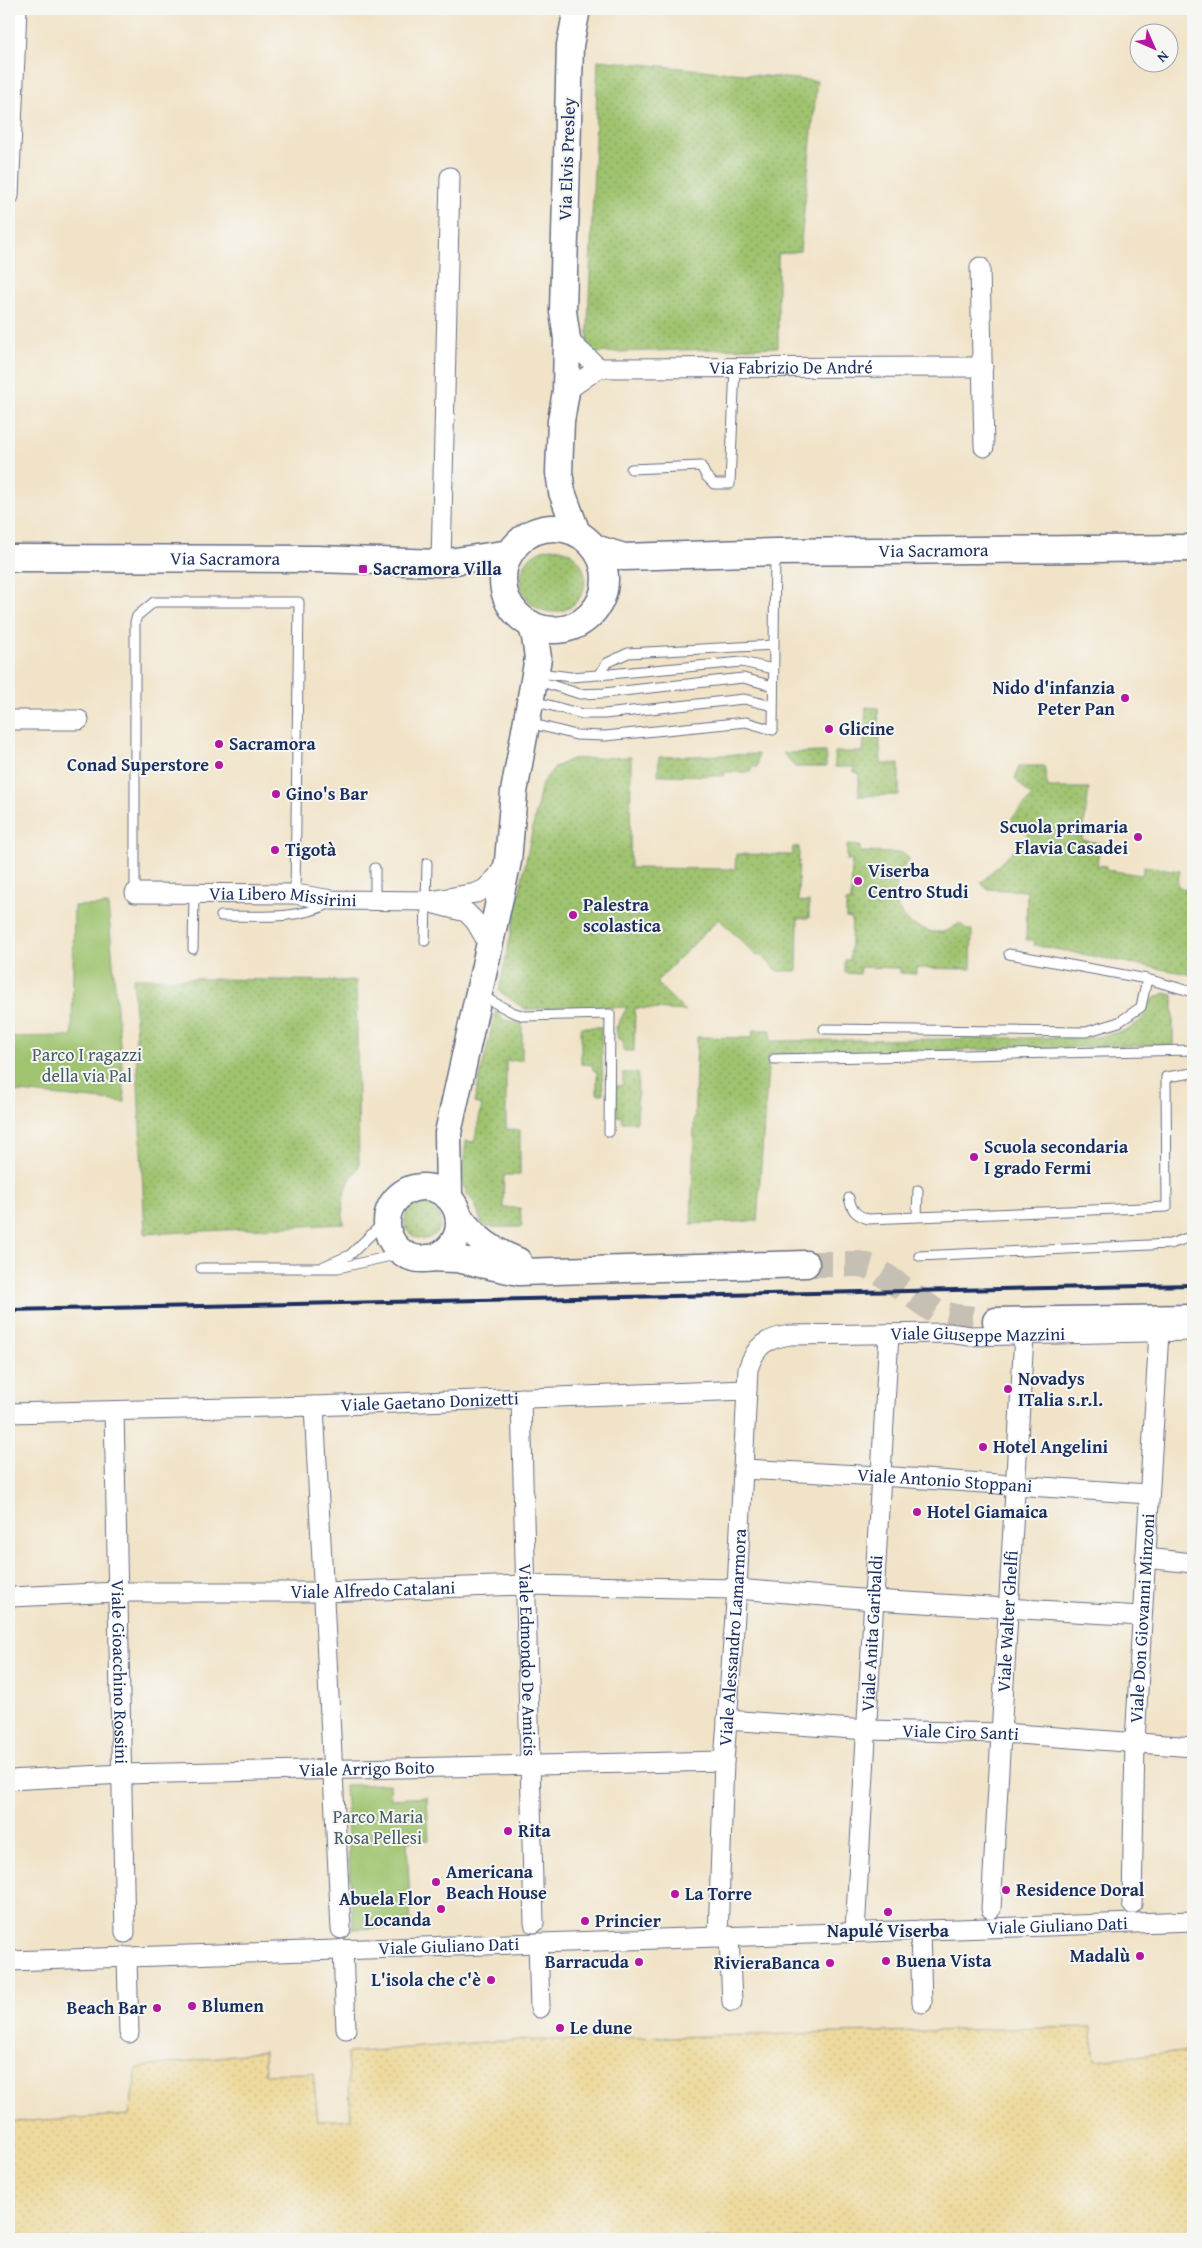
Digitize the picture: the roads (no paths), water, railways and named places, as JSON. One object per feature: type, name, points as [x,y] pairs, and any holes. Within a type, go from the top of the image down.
[{"type":"street","points":[[9,196],[17,9]]},
{"type":"street","name":"Via Elvis Presley","points":[[577,9],[570,45],[563,311],[567,339],[566,391],[561,421],[559,472],[562,492],[586,541]]},
{"type":"street","points":[[442,563],[450,177]]},
{"type":"street","points":[[980,267],[984,447]]},
{"type":"street","name":"Via Elvis Presley","points":[[561,421],[557,390],[557,339],[563,311]]},
{"type":"street","points":[[566,391],[599,368],[567,339]]},
{"type":"street","name":"Via Fabrizio De André","points":[[599,368],[983,367]]},
{"type":"street","name":"Via Elvis Presley","points":[[534,532],[544,520],[559,472]]},
{"type":"street","points":[[556,528],[586,541],[602,560],[605,575],[604,589],[599,603],[590,615],[571,627],[557,630],[544,629],[531,624],[518,614],[508,601],[504,585],[504,568],[510,553],[521,540],[534,532],[556,528]]},
{"type":"street","name":"Via Sacramora","points":[[586,541],[624,557],[775,552],[1193,548]]},
{"type":"street","name":"Via Sacramora","points":[[9,558],[317,559],[442,563],[510,553]]},
{"type":"street","name":"Via Sacramora","points":[[604,589],[629,570],[675,556]]},
{"type":"street","name":"Via Sacramora","points":[[442,563],[478,572],[504,585]]},
{"type":"street","name":"Via Libero Missirini","points":[[454,1207],[448,1134],[508,861],[516,774],[538,658],[531,624]]},
{"type":"street","name":"Via Libero Missirini","points":[[512,818],[526,775],[542,696],[557,647],[571,627]]},
{"type":"street","points":[[9,720],[79,720]]},
{"type":"street","name":"Via Libero Missirini","points":[[135,893],[295,894],[338,900],[427,901],[476,893],[486,889],[498,877],[508,861]]},
{"type":"street","name":"Via Libero Missirini","points":[[427,901],[466,912],[475,921],[489,945]]},
{"type":"street","name":"Via Libero Missirini","points":[[418,1187],[442,1142],[452,1114]]},
{"type":"street","points":[[550,1270],[526,1264],[490,1249],[473,1235],[440,1190],[418,1187],[407,1191],[397,1198],[390,1208],[387,1219],[391,1239],[415,1256],[458,1259],[519,1272],[806,1264]]},
{"type":"street","points":[[415,1256],[438,1255],[448,1249],[455,1240],[459,1229],[454,1207]]},
{"type":"street","name":"Viale Giuseppe Mazzini","points":[[996,1321],[1193,1318]]},
{"type":"street","name":"Viale Giuseppe Mazzini","points":[[763,1343],[790,1335],[949,1333],[970,1336],[1193,1331]]},
{"type":"street","name":"Viale Don Giovanni Minzoni","points":[[1132,1904],[1135,1741],[1159,1332]]},
{"type":"street","name":"Viale Anita Garibaldi","points":[[855,1932],[889,1334]]},
{"type":"street","name":"Viale Walter Ghelfi","points":[[991,1908],[1024,1335]]},
{"type":"street","name":"Viale Alessandro Lamarmora","points":[[732,2002],[724,1936],[724,1761],[737,1589],[747,1390],[753,1354],[763,1343]]},
{"type":"street","name":"Viale Gaetano Donizetti","points":[[9,1413],[314,1406],[747,1390]]},
{"type":"street","name":"Viale Edmondo De Amicis","points":[[522,1398],[534,1923]]},
{"type":"street","points":[[314,1406],[341,1929]]},
{"type":"street","name":"Viale Gioacchino Rossini","points":[[114,1411],[125,1933]]},
{"type":"street","name":"Viale Antonio Stoppani","points":[[743,1468],[1148,1494]]},
{"type":"street","points":[[1145,1558],[1193,1563]]},
{"type":"street","name":"Viale Alfredo Catalani","points":[[11,1597],[117,1592],[323,1592],[526,1585],[737,1589],[1008,1609],[1141,1616]]},
{"type":"street","name":"Viale Ciro Santi","points":[[726,1720],[867,1730],[1002,1733],[1135,1741],[1193,1747]]},
{"type":"street","name":"Viale Arrigo Boito","points":[[9,1780],[123,1774],[724,1761]]},
{"type":"street","name":"Viale Giuliano Dati","points":[[9,1961],[1193,1921]]},
{"type":"street","points":[[920,1930],[922,2003]]},
{"type":"street","points":[[538,1943],[540,2008]]},
{"type":"street","points":[[343,1949],[346,2029]]},
{"type":"street","points":[[127,1957],[129,2033]]},
{"type":"lane","points":[[631,469],[701,466],[706,476],[714,484],[730,484],[735,367]]},
{"type":"lane","points":[[542,696],[576,735],[595,736],[746,722],[773,730],[775,552]]},
{"type":"lane","points":[[135,893],[135,622],[137,616],[154,602],[299,602],[295,894]]},
{"type":"lane","points":[[598,675],[608,663],[628,653],[774,645]]},
{"type":"lane","points":[[542,696],[570,677],[742,662],[773,669]]},
{"type":"lane","points":[[542,696],[604,693],[743,678],[773,686]]},
{"type":"lane","points":[[542,696],[582,714],[604,714],[744,699],[773,706]]},
{"type":"lane","points":[[425,941],[427,863]]},
{"type":"lane","points":[[375,868],[375,901]]},
{"type":"lane","points":[[193,949],[194,894]]},
{"type":"lane","points":[[221,916],[282,916],[317,910],[338,900]]},
{"type":"lane","points":[[1009,954],[1147,979],[1193,992]]},
{"type":"lane","points":[[824,1029],[1086,1032],[1119,1022],[1141,1007],[1147,979]]},
{"type":"lane","points":[[479,994],[512,1012],[524,1016],[610,1014],[610,1132]]},
{"type":"lane","points":[[774,1059],[1193,1050]]},
{"type":"lane","points":[[849,1198],[852,1210],[859,1216],[868,1219],[1167,1207],[1166,1077],[1193,1073]]},
{"type":"lane","points":[[917,1217],[918,1190]]},
{"type":"lane","points":[[319,1268],[350,1254],[387,1219]]},
{"type":"lane","points":[[919,1256],[1170,1244],[1193,1236]]},
{"type":"lane","points":[[201,1268],[338,1268],[415,1256]]},
{"type":"tunnel","points":[[806,1264],[860,1264],[874,1268],[936,1312],[956,1317],[996,1321]]},
{"type":"railway","points":[[9,1310],[1193,1285]]},
{"type":"place","name":"Sacramora Villa","points":[[363,569]]},
{"type":"place","name":"Nido d'infanzia Peter Pan","points":[[1125,698]]},
{"type":"place","name":"Glicine","points":[[829,729]]},
{"type":"place","name":"Sacramora","points":[[219,744]]},
{"type":"place","name":"Conad Superstore","points":[[219,765]]},
{"type":"place","name":"Gino's Bar","points":[[276,794]]},
{"type":"place","name":"Scuola primaria Flavia Casadei","points":[[1138,837]]},
{"type":"place","name":"Tigotà","points":[[275,850]]},
{"type":"place","name":"Viserba Centro Studi","points":[[858,881]]},
{"type":"place","name":"Palestra scolastica","points":[[573,915]]},
{"type":"place","name":"Scuola secondaria I grado Fermi","points":[[974,1157]]},
{"type":"place","name":"Novadys ITalia s.r.l.","points":[[1008,1389]]},
{"type":"place","name":"Hotel Angelini","points":[[983,1447]]},
{"type":"place","name":"Hotel Giamaica","points":[[917,1512]]},
{"type":"place","name":"Rita","points":[[508,1831]]},
{"type":"place","name":"Americana Beach House","points":[[436,1882]]},
{"type":"place","name":"Residence Doral","points":[[1006,1890]]},
{"type":"place","name":"La Torre","points":[[675,1894]]},
{"type":"place","name":"Abuela Flor Locanda","points":[[441,1909]]},
{"type":"place","name":"Napulé Viserba","points":[[888,1912]]},
{"type":"place","name":"Princier","points":[[585,1921]]},
{"type":"place","name":"Madalù","points":[[1140,1956]]},
{"type":"place","name":"Buena Vista","points":[[886,1961]]},
{"type":"place","name":"Barracuda","points":[[639,1962]]},
{"type":"place","name":"RivieraBanca","points":[[830,1963]]},
{"type":"place","name":"L'isola che c'è","points":[[491,1980]]},
{"type":"place","name":"Blumen","points":[[192,2006]]},
{"type":"place","name":"Beach Bar","points":[[157,2008]]},
{"type":"place","name":"Le dune","points":[[560,2028]]},
{"type":"park label","name":"Parco I ragazzi della via Pal","points":[[87,1065]]},
{"type":"park label","name":"Parco Maria Rosa Pellesi","points":[[378,1827]]}]
